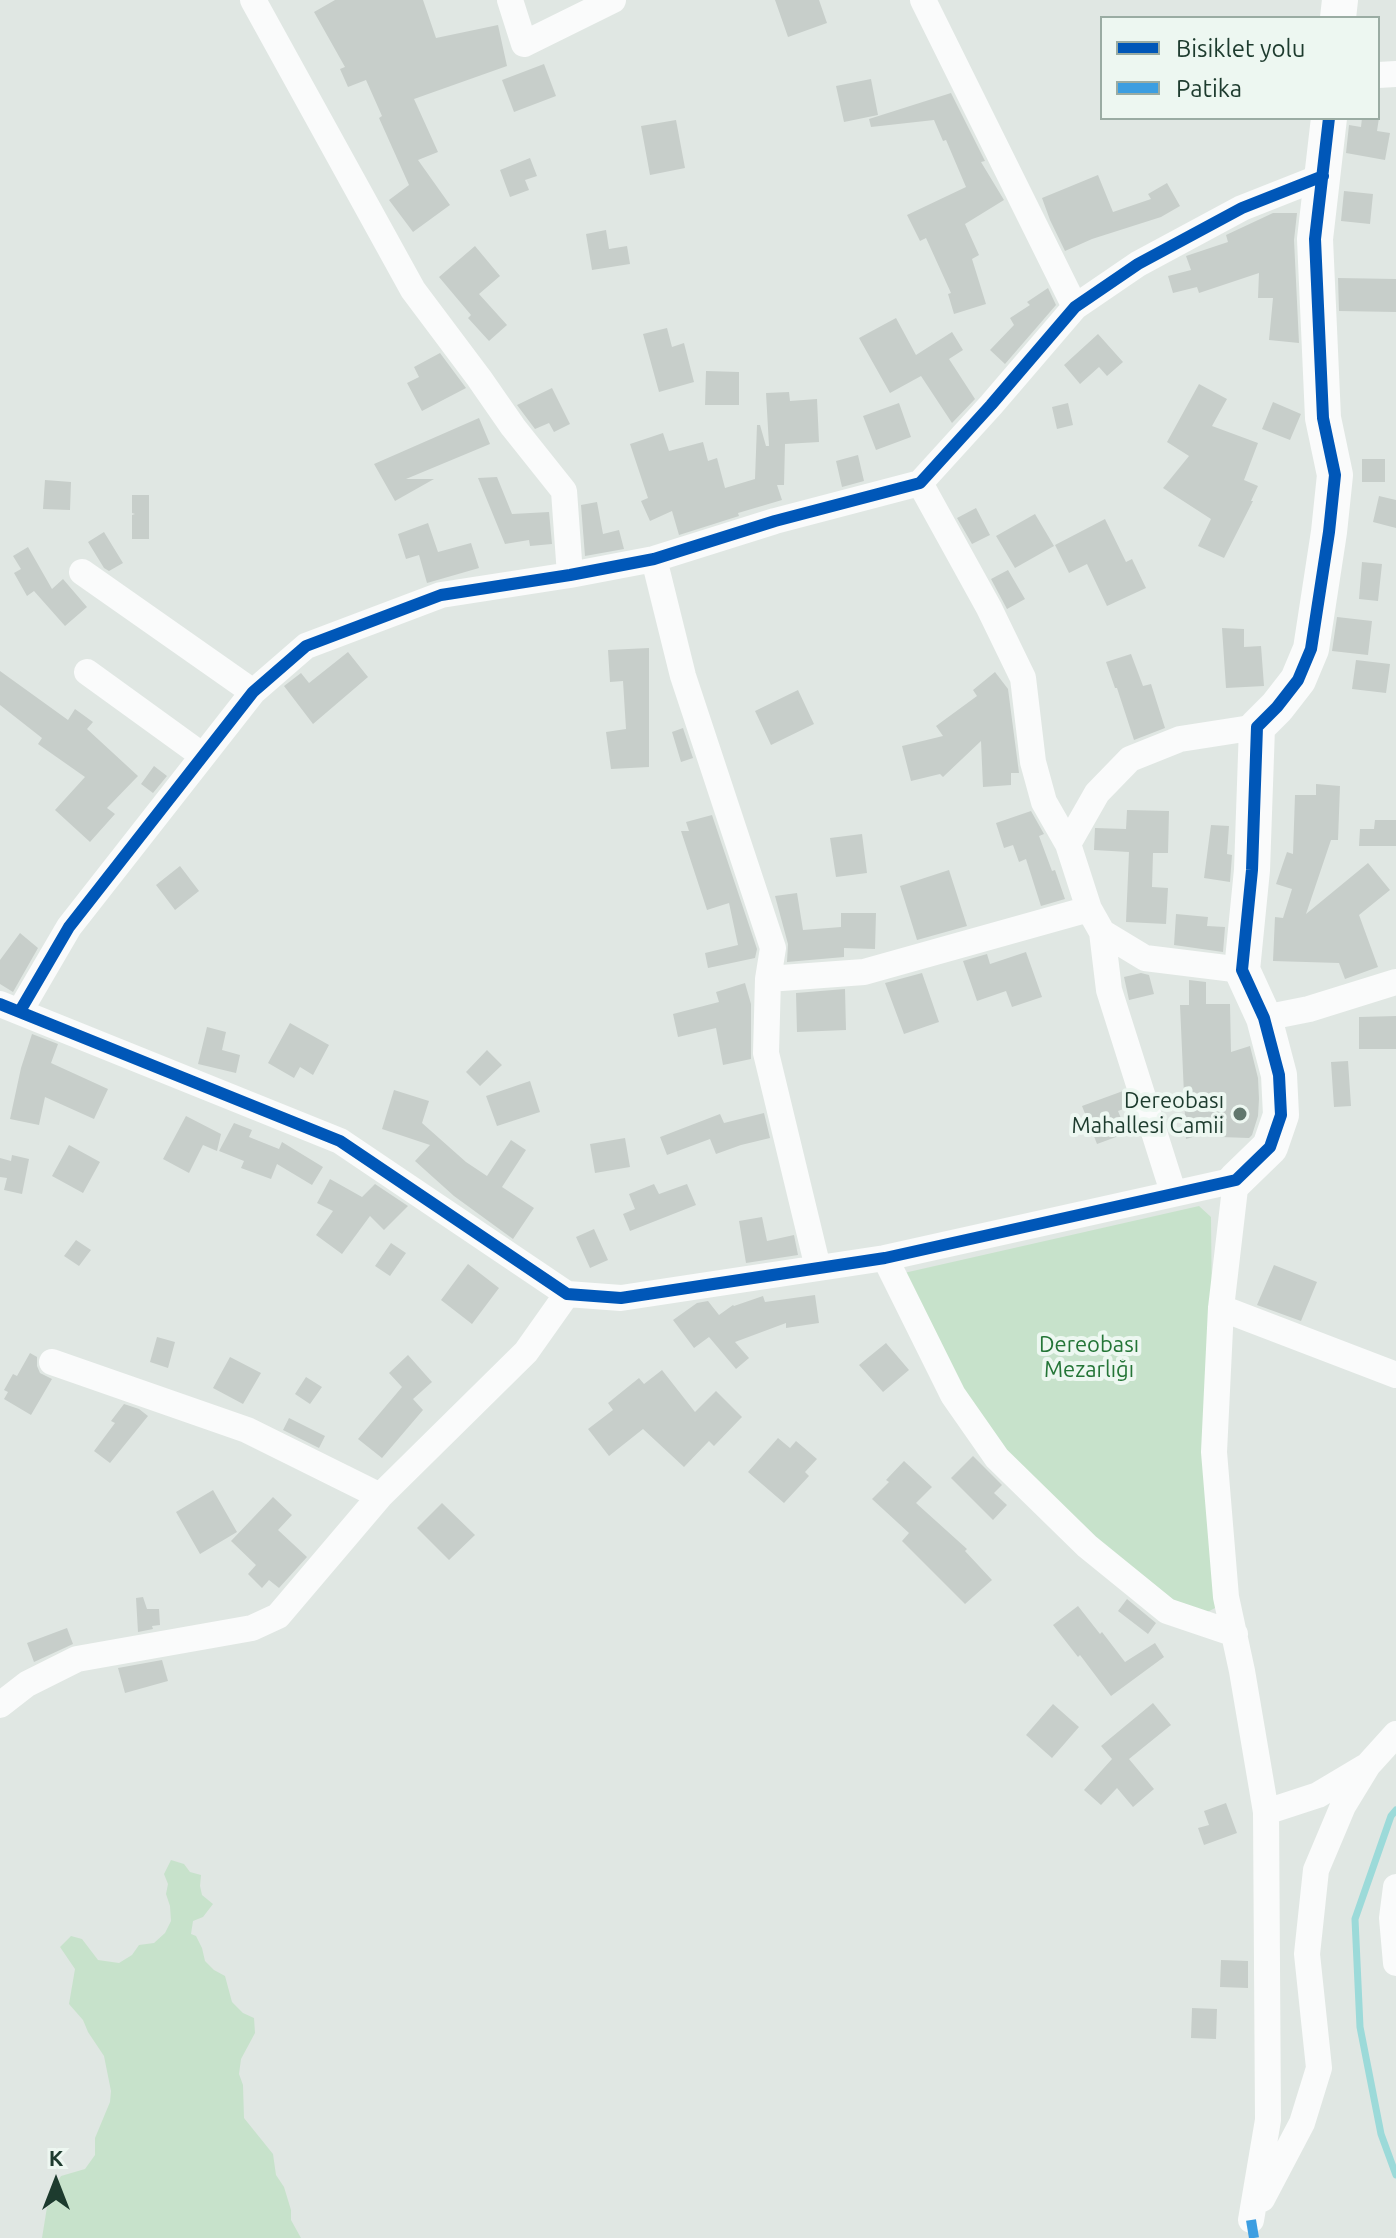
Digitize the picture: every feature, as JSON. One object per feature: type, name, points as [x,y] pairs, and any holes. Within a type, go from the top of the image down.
[{"type":"street","points":[[253,0],[413,290],[564,491],[570,575]]},
{"type":"street","points":[[510,0],[524,44],[613,0]]},
{"type":"street","points":[[923,0],[1075,307]]},
{"type":"street","points":[[1068,844],[1097,793],[1130,759],[1180,739],[1257,727],[1298,680],[1311,649],[1335,475],[1323,418],[1315,239],[1329,120]]},
{"type":"street","points":[[1257,727],[1252,870],[1242,970],[1264,1018],[1279,1075],[1281,1115],[1270,1147],[1236,1180],[885,1258],[621,1298],[567,1294],[340,1141],[10,1007],[253,692],[306,646],[441,595],[654,559],[775,521],[920,483],[1075,307],[1138,264],[1242,208],[1323,176]]},
{"type":"street","points":[[920,483],[989,608],[1023,678],[1033,762],[1044,802],[1068,844],[1089,909],[1102,932],[1109,990],[1173,1192]]},
{"type":"street","points":[[654,559],[683,676],[773,948],[768,979],[766,1053],[818,1268]]},
{"type":"street","points":[[82,572],[253,692]]},
{"type":"street","points":[[87,672],[203,756]]},
{"type":"street","points":[[768,979],[864,972],[1089,909]]},
{"type":"street","points":[[1102,932],[1145,958],[1242,970]]},
{"type":"street","points":[[1264,1018],[1309,1009],[1396,982]]},
{"type":"street","points":[[1236,1180],[1221,1308],[1214,1452],[1226,1597],[1266,1812],[1268,2120],[1251,2220],[1302,2123],[1319,2068],[1307,1954],[1316,1870],[1343,1806],[1368,1765],[1396,1734]]},
{"type":"street","points":[[885,1258],[953,1395],[997,1458],[1087,1546],[1167,1611],[1235,1634]]},
{"type":"street","points":[[0,1705],[27,1684],[77,1659],[252,1628],[278,1616],[380,1496],[526,1352],[567,1294]]},
{"type":"street","points":[[1221,1308],[1396,1375]]},
{"type":"street","points":[[52,1362],[247,1430],[380,1496]]},
{"type":"street","points":[[1266,1812],[1318,1795],[1368,1765]]},
{"type":"street","points":[[1396,1887],[1392,1918],[1396,1963]]},
{"type":"green space","name":"Dereobası Mezarlığı","points":[[1199,1206],[1211,1217],[1215,1608],[1196,1618],[1056,1506],[987,1428],[949,1370],[904,1273]]},
{"type":"green space","points":[[171,1860],[201,1875],[202,1895],[213,1904],[203,1917],[193,1921],[191,1934],[196,1936],[205,1961],[225,1976],[232,2002],[243,2013],[254,2018],[255,2033],[241,2059],[239,2074],[243,2085],[244,2118],[273,2154],[276,2175],[284,2187],[291,2210],[291,2220],[301,2238],[42,2238],[47,2207],[53,2203],[54,2187],[61,2176],[85,2169],[95,2155],[95,2138],[110,2102],[111,2091],[104,2056],[83,2020],[69,2004],[75,1969],[60,1947],[71,1936],[82,1939],[98,1960],[119,1963],[132,1955],[139,1945],[154,1943],[165,1933],[171,1921],[166,1894],[168,1884],[164,1874]]},
{"type":"building","points":[[335,0],[423,0],[436,38],[498,25],[507,66],[414,99],[438,152],[418,160],[450,205],[413,232],[389,200],[409,185],[366,80],[348,87],[340,69],[345,67],[314,12]]},
{"type":"building","points":[[775,0],[819,0],[827,23],[788,37]]},
{"type":"building","points":[[544,64],[556,96],[514,112],[502,80]]},
{"type":"building","points":[[871,79],[878,115],[844,122],[836,86]]},
{"type":"building","points":[[951,93],[985,161],[981,162],[1004,200],[965,224],[979,255],[972,259],[986,304],[954,314],[948,294],[951,293],[926,238],[920,241],[907,215],[966,187],[946,140],[943,141],[934,120],[871,127],[869,119]]},
{"type":"building","points":[[676,120],[685,168],[650,175],[641,126]]},
{"type":"building","points":[[1362,120],[1379,120],[1377,131],[1390,133],[1385,160],[1346,153],[1349,125],[1361,127]]},
{"type":"building","points":[[530,158],[537,176],[525,180],[529,190],[510,197],[500,170]]},
{"type":"building","points":[[1098,175],[1113,212],[1151,199],[1148,194],[1167,183],[1180,206],[1161,217],[1065,251],[1042,198]]},
{"type":"building","points":[[1344,191],[1373,194],[1370,224],[1341,221]]},
{"type":"building","points":[[1273,213],[1297,213],[1294,240],[1299,343],[1269,340],[1273,298],[1258,298],[1259,273],[1199,293],[1197,287],[1173,293],[1168,276],[1191,270],[1186,256],[1228,242],[1226,235]]},
{"type":"building","points":[[606,230],[609,249],[627,246],[630,264],[592,270],[586,234]]},
{"type":"building","points":[[475,246],[500,276],[479,294],[507,325],[489,341],[439,277]]},
{"type":"building","points":[[1338,278],[1396,279],[1396,312],[1339,311]]},
{"type":"building","points":[[1048,288],[1056,305],[1005,364],[990,350],[1014,325],[1010,318]]},
{"type":"building","points":[[896,318],[916,355],[952,332],[963,350],[949,359],[975,399],[952,423],[921,376],[890,393],[859,338]]},
{"type":"building","points":[[667,328],[672,347],[684,343],[694,382],[659,392],[643,334]]},
{"type":"building","points":[[1098,334],[1123,362],[1107,376],[1099,367],[1080,384],[1064,365]]},
{"type":"building","points":[[440,353],[466,388],[422,411],[407,383],[419,377],[414,367]]},
{"type":"building","points":[[706,371],[739,372],[739,405],[705,405]]},
{"type":"building","points":[[1199,384],[1227,399],[1212,426],[1258,443],[1244,480],[1258,486],[1224,558],[1198,546],[1211,519],[1163,488],[1189,456],[1167,442]]},
{"type":"building","points":[[552,388],[570,424],[554,432],[549,423],[535,429],[517,405]]},
{"type":"building","points":[[789,392],[790,401],[817,399],[819,442],[785,444],[784,485],[777,485],[782,500],[679,535],[672,511],[650,521],[641,501],[648,498],[630,444],[663,433],[669,451],[703,442],[708,461],[717,458],[725,488],[755,479],[757,425],[760,425],[766,446],[769,446],[766,393]]},
{"type":"building","points":[[1273,402],[1301,414],[1290,440],[1262,429]]},
{"type":"building","points":[[899,403],[911,437],[876,450],[863,416]]},
{"type":"building","points":[[1068,403],[1073,425],[1057,429],[1052,407]]},
{"type":"building","points":[[479,418],[490,444],[406,479],[434,479],[395,501],[374,464]]},
{"type":"building","points":[[858,455],[864,481],[842,487],[836,461]]},
{"type":"building","points":[[1362,459],[1385,459],[1385,482],[1362,482]]},
{"type":"building","points":[[497,477],[512,514],[549,512],[552,544],[530,546],[529,540],[505,544],[478,478]]},
{"type":"building","points":[[45,480],[71,482],[70,510],[43,509]]},
{"type":"building","points":[[132,495],[149,495],[149,539],[132,539],[132,515],[135,514],[132,513]]},
{"type":"building","points":[[1379,496],[1396,500],[1396,528],[1373,522]]},
{"type":"building","points":[[597,502],[603,534],[619,530],[624,549],[585,556],[581,505]]},
{"type":"building","points":[[976,508],[990,535],[972,544],[957,518]]},
{"type":"building","points":[[1035,514],[1054,546],[1015,568],[996,536]]},
{"type":"building","points":[[1105,519],[1126,562],[1132,559],[1146,588],[1107,606],[1087,564],[1069,573],[1055,545]]},
{"type":"building","points":[[428,523],[438,552],[471,543],[479,568],[427,583],[419,555],[406,559],[398,534]]},
{"type":"building","points":[[104,532],[123,563],[109,571],[88,542]]},
{"type":"building","points":[[28,547],[52,589],[63,579],[87,607],[65,626],[34,591],[27,596],[14,573],[21,569],[13,556]]},
{"type":"building","points":[[1362,562],[1382,564],[1378,601],[1359,599]]},
{"type":"building","points":[[1008,570],[1025,599],[1007,609],[991,579]]},
{"type":"building","points":[[1337,617],[1372,621],[1368,655],[1332,651]]},
{"type":"building","points":[[1222,628],[1244,629],[1244,647],[1261,646],[1264,686],[1226,688]]},
{"type":"building","points":[[649,648],[649,767],[611,769],[606,732],[626,729],[623,681],[610,682],[608,650]]},
{"type":"building","points":[[348,652],[368,677],[313,724],[284,686],[301,673],[309,683]]},
{"type":"building","points":[[1131,654],[1143,686],[1151,684],[1165,728],[1134,740],[1106,662]]},
{"type":"building","points":[[1356,660],[1390,664],[1386,693],[1352,689]]},
{"type":"building","points":[[0,671],[68,720],[75,709],[93,722],[87,729],[138,776],[107,808],[115,814],[90,842],[55,810],[85,777],[38,744],[42,738],[0,705]]},
{"type":"building","points":[[995,672],[1008,689],[1019,773],[1011,773],[1011,785],[983,787],[981,741],[943,777],[940,774],[911,781],[902,746],[943,736],[936,726],[977,696],[973,690]]},
{"type":"building","points":[[798,690],[814,724],[771,745],[755,711]]},
{"type":"building","points":[[683,728],[693,758],[681,762],[672,732]]},
{"type":"building","points":[[154,766],[167,776],[153,793],[141,784]]},
{"type":"building","points":[[1316,784],[1340,786],[1338,840],[1331,840],[1306,914],[1368,863],[1390,890],[1359,915],[1378,967],[1345,979],[1339,963],[1273,961],[1275,917],[1283,918],[1292,889],[1276,884],[1287,852],[1293,854],[1295,795],[1316,795]]},
{"type":"building","points":[[1127,810],[1169,811],[1168,853],[1153,853],[1152,887],[1168,888],[1166,924],[1126,922],[1129,852],[1094,850],[1095,828],[1126,829]]},
{"type":"building","points":[[1031,811],[1044,834],[1039,836],[1065,899],[1041,906],[1026,859],[1019,862],[1013,845],[1004,848],[996,823]]},
{"type":"building","points":[[712,815],[757,949],[755,958],[708,968],[705,953],[738,945],[729,903],[707,910],[681,831],[689,831],[686,822]]},
{"type":"building","points":[[1375,820],[1396,820],[1396,846],[1359,846],[1360,829],[1374,829]]},
{"type":"building","points":[[1211,825],[1229,826],[1227,854],[1232,855],[1230,882],[1204,878]]},
{"type":"building","points":[[862,834],[867,873],[836,877],[830,838]]},
{"type":"building","points":[[180,866],[199,891],[175,910],[156,885]]},
{"type":"building","points":[[949,870],[967,926],[917,940],[900,886]]},
{"type":"building","points":[[797,893],[803,930],[841,927],[841,913],[876,913],[875,949],[844,948],[844,957],[787,962],[788,944],[775,896]]},
{"type":"building","points":[[1176,914],[1208,917],[1207,926],[1225,927],[1223,952],[1174,945]]},
{"type":"building","points":[[20,933],[38,948],[13,992],[0,984],[0,960]]},
{"type":"building","points":[[1026,952],[1042,997],[1012,1007],[1006,991],[977,1001],[963,961],[987,954],[990,964]]},
{"type":"building","points":[[922,973],[939,1022],[904,1034],[885,983]]},
{"type":"building","points":[[1141,973],[1149,975],[1154,994],[1129,1000],[1124,977]]},
{"type":"building","points":[[1189,980],[1206,982],[1206,1004],[1230,1004],[1231,1052],[1250,1046],[1258,1078],[1259,1099],[1258,1116],[1249,1138],[1220,1137],[1220,1129],[1186,1139],[1180,1005],[1189,1005]]},
{"type":"building","points":[[745,983],[751,1004],[751,1059],[723,1065],[716,1028],[678,1037],[673,1014],[719,1002],[716,992]]},
{"type":"building","points":[[845,989],[846,1030],[797,1032],[796,993]]},
{"type":"building","points":[[1396,1016],[1396,1049],[1359,1049],[1359,1017]]},
{"type":"building","points":[[290,1023],[329,1045],[313,1075],[300,1067],[294,1078],[268,1063]]},
{"type":"building","points":[[207,1027],[226,1032],[222,1050],[240,1055],[236,1073],[198,1064]]},
{"type":"building","points":[[32,1034],[58,1044],[51,1063],[108,1089],[94,1119],[45,1097],[39,1125],[10,1119]]},
{"type":"building","points":[[487,1050],[502,1065],[480,1086],[466,1072]]},
{"type":"building","points":[[1348,1061],[1351,1106],[1334,1107],[1331,1062]]},
{"type":"building","points":[[530,1081],[540,1112],[497,1126],[486,1096]]},
{"type":"building","points":[[394,1090],[429,1101],[422,1123],[466,1162],[487,1176],[511,1140],[526,1150],[502,1187],[534,1208],[513,1239],[454,1196],[415,1161],[430,1145],[382,1129]]},
{"type":"building","points":[[1123,1091],[1129,1107],[1118,1111],[1127,1133],[1097,1144],[1082,1106]]},
{"type":"building","points":[[764,1113],[770,1138],[716,1154],[710,1139],[667,1155],[660,1137],[720,1114],[724,1123]]},
{"type":"building","points":[[186,1116],[221,1134],[217,1151],[203,1145],[189,1173],[163,1159]]},
{"type":"building","points":[[234,1123],[252,1130],[249,1137],[279,1149],[282,1142],[323,1167],[312,1185],[277,1164],[271,1179],[241,1168],[244,1161],[219,1151]]},
{"type":"building","points":[[625,1138],[630,1167],[595,1173],[590,1144]]},
{"type":"building","points":[[69,1145],[100,1162],[83,1193],[52,1176]]},
{"type":"building","points":[[12,1155],[29,1159],[22,1194],[4,1190],[7,1178],[0,1177],[0,1158],[11,1161]]},
{"type":"building","points":[[330,1179],[362,1197],[375,1184],[408,1206],[384,1230],[370,1216],[342,1254],[316,1235],[333,1211],[317,1203]]},
{"type":"building","points":[[654,1184],[659,1194],[687,1184],[696,1205],[630,1231],[623,1214],[635,1209],[629,1194]]},
{"type":"building","points":[[762,1217],[767,1241],[794,1235],[798,1255],[746,1263],[739,1221]]},
{"type":"building","points":[[594,1229],[608,1260],[590,1268],[576,1237]]},
{"type":"building","points":[[76,1240],[91,1250],[79,1266],[64,1256]]},
{"type":"building","points":[[391,1243],[406,1253],[390,1276],[375,1266]]},
{"type":"building","points":[[468,1264],[499,1288],[472,1324],[441,1300]]},
{"type":"building","points":[[1274,1265],[1317,1282],[1301,1321],[1257,1305]]},
{"type":"building","points":[[815,1295],[819,1323],[786,1328],[786,1323],[735,1342],[749,1358],[736,1369],[709,1337],[694,1348],[673,1320],[697,1303],[708,1301],[719,1315],[733,1305],[763,1296],[765,1302]]},
{"type":"building","points":[[157,1337],[175,1342],[168,1368],[150,1362]]},
{"type":"building","points":[[886,1343],[909,1370],[883,1392],[859,1365]]},
{"type":"building","points":[[30,1353],[37,1357],[40,1373],[52,1379],[31,1415],[4,1399],[8,1392],[4,1390],[13,1374],[17,1376]]},
{"type":"building","points":[[408,1355],[432,1382],[413,1399],[423,1410],[382,1458],[358,1439],[402,1387],[389,1373]]},
{"type":"building","points":[[230,1357],[261,1373],[243,1404],[213,1388]]},
{"type":"building","points":[[662,1370],[695,1412],[716,1391],[742,1417],[714,1446],[709,1441],[684,1467],[643,1429],[609,1456],[588,1429],[613,1410],[608,1403],[639,1378],[644,1384]]},
{"type":"building","points":[[306,1377],[322,1387],[310,1404],[295,1394]]},
{"type":"building","points":[[124,1404],[148,1416],[110,1463],[94,1451],[115,1423],[111,1421]]},
{"type":"building","points":[[289,1418],[325,1436],[319,1448],[283,1430]]},
{"type":"building","points":[[778,1438],[790,1448],[796,1441],[817,1459],[805,1472],[809,1476],[784,1503],[748,1472]]},
{"type":"building","points":[[973,1456],[1002,1485],[994,1493],[1007,1505],[993,1520],[951,1478]]},
{"type":"building","points":[[904,1461],[932,1487],[916,1503],[967,1549],[965,1551],[992,1580],[965,1604],[902,1541],[909,1533],[872,1499]]},
{"type":"building","points":[[213,1490],[237,1532],[200,1554],[176,1512]]},
{"type":"building","points":[[273,1497],[292,1515],[278,1530],[307,1557],[279,1588],[269,1580],[262,1588],[248,1574],[256,1565],[231,1541]]},
{"type":"building","points":[[442,1503],[475,1535],[449,1560],[417,1528]]},
{"type":"building","points":[[143,1597],[147,1609],[159,1609],[160,1625],[138,1632],[136,1598]]},
{"type":"building","points":[[1127,1599],[1156,1623],[1148,1634],[1118,1611]]},
{"type":"building","points":[[1078,1606],[1125,1662],[1155,1643],[1164,1657],[1111,1696],[1053,1625]]},
{"type":"building","points":[[67,1628],[73,1644],[34,1662],[27,1643]]},
{"type":"building","points":[[162,1660],[168,1681],[125,1693],[118,1668]]},
{"type":"building","points":[[1153,1703],[1171,1725],[1129,1759],[1154,1789],[1133,1807],[1117,1788],[1101,1805],[1084,1790],[1112,1759],[1101,1746]]},
{"type":"building","points":[[1053,1704],[1079,1727],[1052,1758],[1026,1735]]},
{"type":"building","points":[[1226,1803],[1237,1833],[1204,1845],[1198,1828],[1209,1825],[1204,1811]]},
{"type":"building","points":[[1221,1960],[1248,1961],[1248,1988],[1220,1987]]},
{"type":"building","points":[[1192,2008],[1217,2009],[1216,2039],[1191,2038]]},
{"type":"waterway","points":[[1396,1810],[1391,1816],[1355,1919],[1360,2027],[1381,2134],[1396,2175]]},
{"type":"marked path","points":[[1251,2220],[1254,2238]]},
{"type":"cycle path","points":[[0,1004],[340,1141],[567,1294],[621,1298],[885,1258],[1236,1180],[1270,1147],[1281,1115],[1279,1075],[1264,1018],[1242,970],[1252,870],[1257,727],[1298,680],[1311,649],[1335,475],[1323,418],[1315,239],[1329,120]]},
{"type":"cycle path","points":[[20,1011],[69,927],[253,692],[306,646],[441,595],[654,559],[775,521],[920,483],[1075,307],[1138,264],[1242,208],[1323,176]]},
{"type":"place","name":"Dereobası Mahallesi Camii","points":[[1240,1114]]}]
